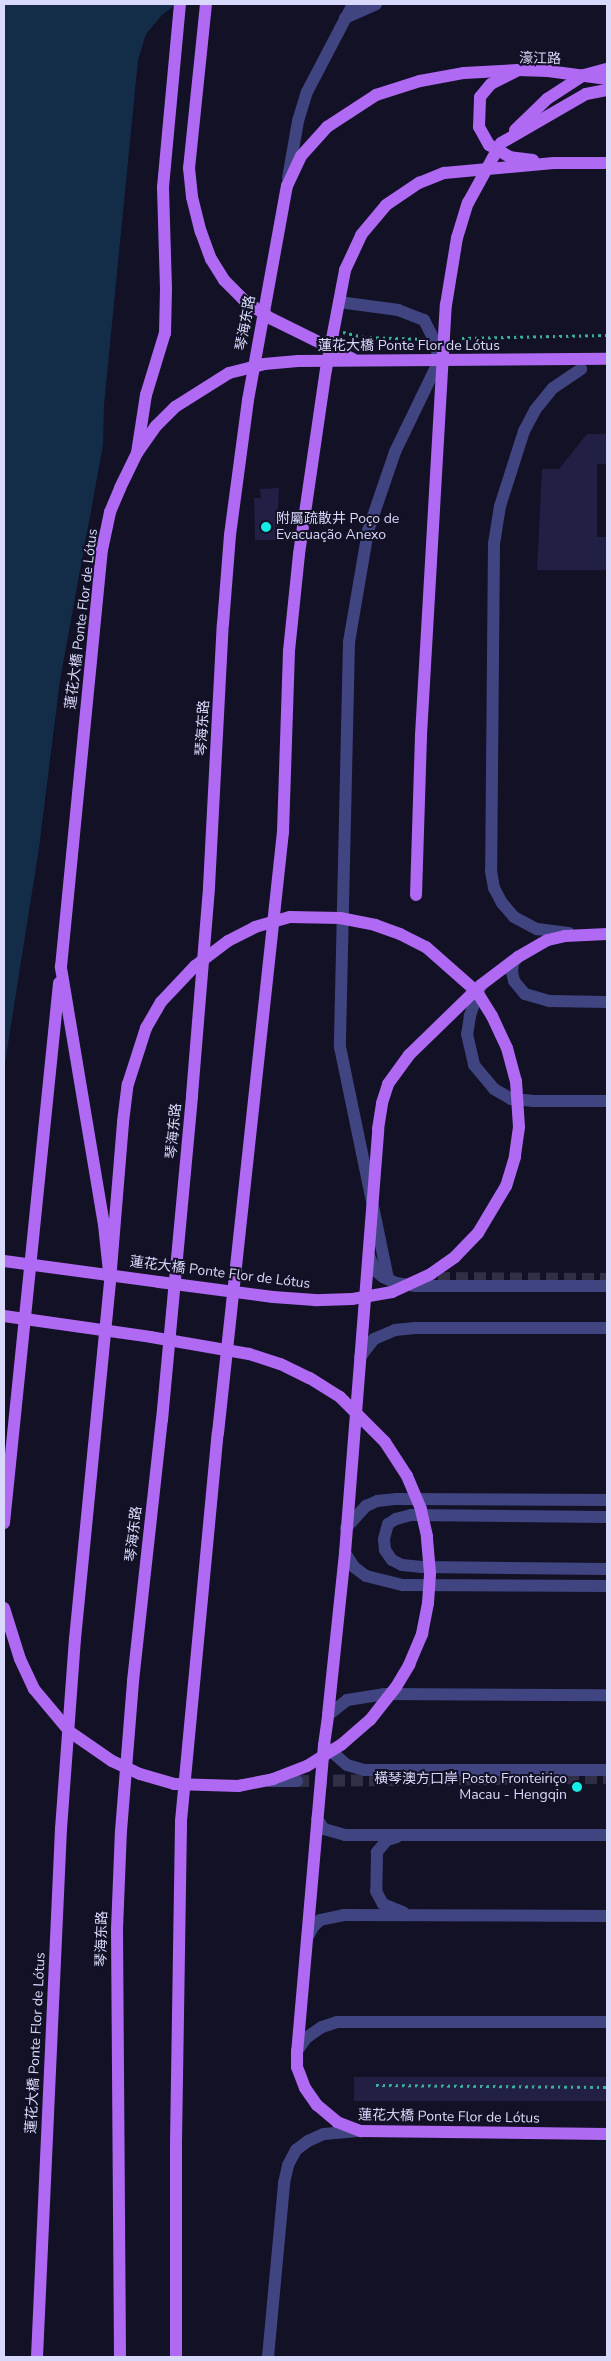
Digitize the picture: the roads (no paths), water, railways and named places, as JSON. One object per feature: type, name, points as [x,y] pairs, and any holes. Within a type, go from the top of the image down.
[{"type":"main road","points":[[137,453],[146,395],[164,333],[166,289],[163,187],[180,4]]},
{"type":"main road","points":[[206,4],[190,168],[192,197],[201,232],[212,260],[224,280],[246,301],[281,324],[357,362]]},
{"type":"main road","points":[[416,895],[421,735],[446,305],[457,238],[468,202],[502,143],[547,99],[584,75],[607,68]]},
{"type":"main road","name":"琴海东路","points":[[120,2357],[117,1929],[132,1700],[162,1420],[209,887],[223,624],[230,534],[248,400],[287,186],[300,156],[327,127],[376,95],[420,81],[464,73],[518,70]]},
{"type":"main road","name":"濠江路","points":[[554,163],[510,156],[489,145],[479,127],[480,98],[491,84],[518,70],[607,79]]},
{"type":"main road","points":[[502,143],[586,94],[607,90]]},
{"type":"main road","points":[[176,2357],[179,1892],[185,1780],[218,1433],[282,832],[289,651],[298,554],[326,370],[345,270],[361,236],[386,205],[419,182],[444,173],[554,163],[607,163]]},
{"type":"main road","name":"蓮花大橋 Ponte Flor de Lótus","points":[[4,1523],[102,550],[110,512],[137,453],[156,426],[176,407],[229,373],[264,364],[290,362],[607,359]]},
{"type":"main road","name":"蓮花大橋 Ponte Flor de Lótus","points":[[4,1261],[101,1274],[111,1276],[264,1296],[315,1300],[352,1299],[392,1292],[431,1274],[455,1257],[478,1233],[506,1186],[515,1158],[520,1127],[516,1081],[507,1048],[492,1016],[477,992],[426,947],[400,934],[375,925],[340,918],[290,918],[255,927],[228,941],[195,966],[161,1002],[146,1028],[128,1084],[123,1122],[112,1262],[111,1272],[110,1281],[76,1629],[61,1829],[37,2357]]},
{"type":"main road","points":[[361,2131],[337,2122],[317,2105],[300,2077],[296,2051],[324,1745],[345,1553],[378,1129],[382,1103],[388,1084],[409,1055],[481,985],[518,957],[548,940],[584,934],[607,934]]},
{"type":"main road","name":"蓮花大橋 Ponte Flor de Lótus","points":[[61,967],[102,1216],[110,1281]]},
{"type":"main road","points":[[4,1316],[203,1345],[249,1354],[280,1364],[309,1378],[340,1398],[362,1417],[384,1442],[407,1476],[421,1509],[427,1536],[430,1573],[428,1604],[422,1634],[409,1666],[396,1687],[370,1720],[342,1746],[307,1766],[273,1779],[238,1786],[174,1784],[140,1774],[112,1761],[70,1732],[34,1689],[20,1660],[4,1608]]},
{"type":"main road","name":"蓮花大橋 Ponte Flor de Lótus","points":[[361,2131],[607,2134]]},
{"type":"lane","points":[[287,186],[298,121],[307,92],[352,4]]},
{"type":"lane","points":[[346,18],[376,4]]},
{"type":"lane","points":[[339,302],[398,310],[424,320],[438,347],[436,367],[395,452],[368,531],[349,642],[340,1047],[388,1278]]},
{"type":"lane","points":[[580,369],[553,388],[535,410],[524,431],[509,472],[500,506],[494,542],[490,871],[494,888],[514,917],[537,929],[584,934]]},
{"type":"lane","points":[[518,957],[512,963],[512,972],[514,981],[525,994],[550,1002],[607,1002]]},
{"type":"lane","points":[[481,985],[470,1016],[467,1034],[474,1065],[494,1089],[511,1098],[532,1101],[607,1101]]},
{"type":"lane","points":[[369,1256],[376,1271],[383,1277],[396,1283],[416,1286],[607,1286]]},
{"type":"lane","points":[[360,1357],[374,1339],[395,1330],[415,1328],[607,1328]]},
{"type":"lane","points":[[346,1528],[366,1506],[378,1501],[395,1499],[607,1500]]},
{"type":"lane","points":[[607,1517],[412,1515],[396,1519],[388,1524],[384,1539],[385,1550],[388,1555],[392,1560],[402,1565],[422,1567],[607,1569]]},
{"type":"lane","points":[[345,1553],[354,1566],[366,1576],[403,1585],[607,1586]]},
{"type":"lane","points":[[577,1586],[607,1582]]},
{"type":"lane","points":[[328,1715],[347,1700],[384,1694],[607,1695]]},
{"type":"lane","points":[[324,1745],[347,1765],[364,1770],[607,1770]]},
{"type":"lane","points":[[185,1780],[297,1781]]},
{"type":"lane","points":[[317,1819],[324,1829],[345,1835],[607,1835]]},
{"type":"lane","points":[[404,1834],[387,1840],[380,1846],[376,1860],[376,1891],[383,1904],[413,1915]]},
{"type":"lane","points":[[307,1938],[313,1927],[320,1920],[332,1916],[607,1916]]},
{"type":"lane","points":[[296,2051],[306,2038],[322,2028],[338,2022],[607,2022]]},
{"type":"lane","name":"蓮花大橋 Ponte Flor de Lótus","points":[[268,2357],[284,2183],[288,2165],[296,2150],[308,2141],[324,2134],[361,2131]]},
{"type":"water","points":[[4,4],[176,4],[162,15],[146,34],[138,60],[104,405],[103,445],[60,680],[39,848],[4,1069]]},
{"type":"tunnel","points":[[420,1278],[607,1279]]},
{"type":"tunnel","points":[[297,1781],[607,1778]]},
{"type":"place","name":"附屬疏散井 Poço de Evacuação Anexo","points":[[266,527]]},
{"type":"place","name":"橫琴澳方口岸 Posto Fronteiriço Macau - Hengqin","points":[[577,1787]]}]
